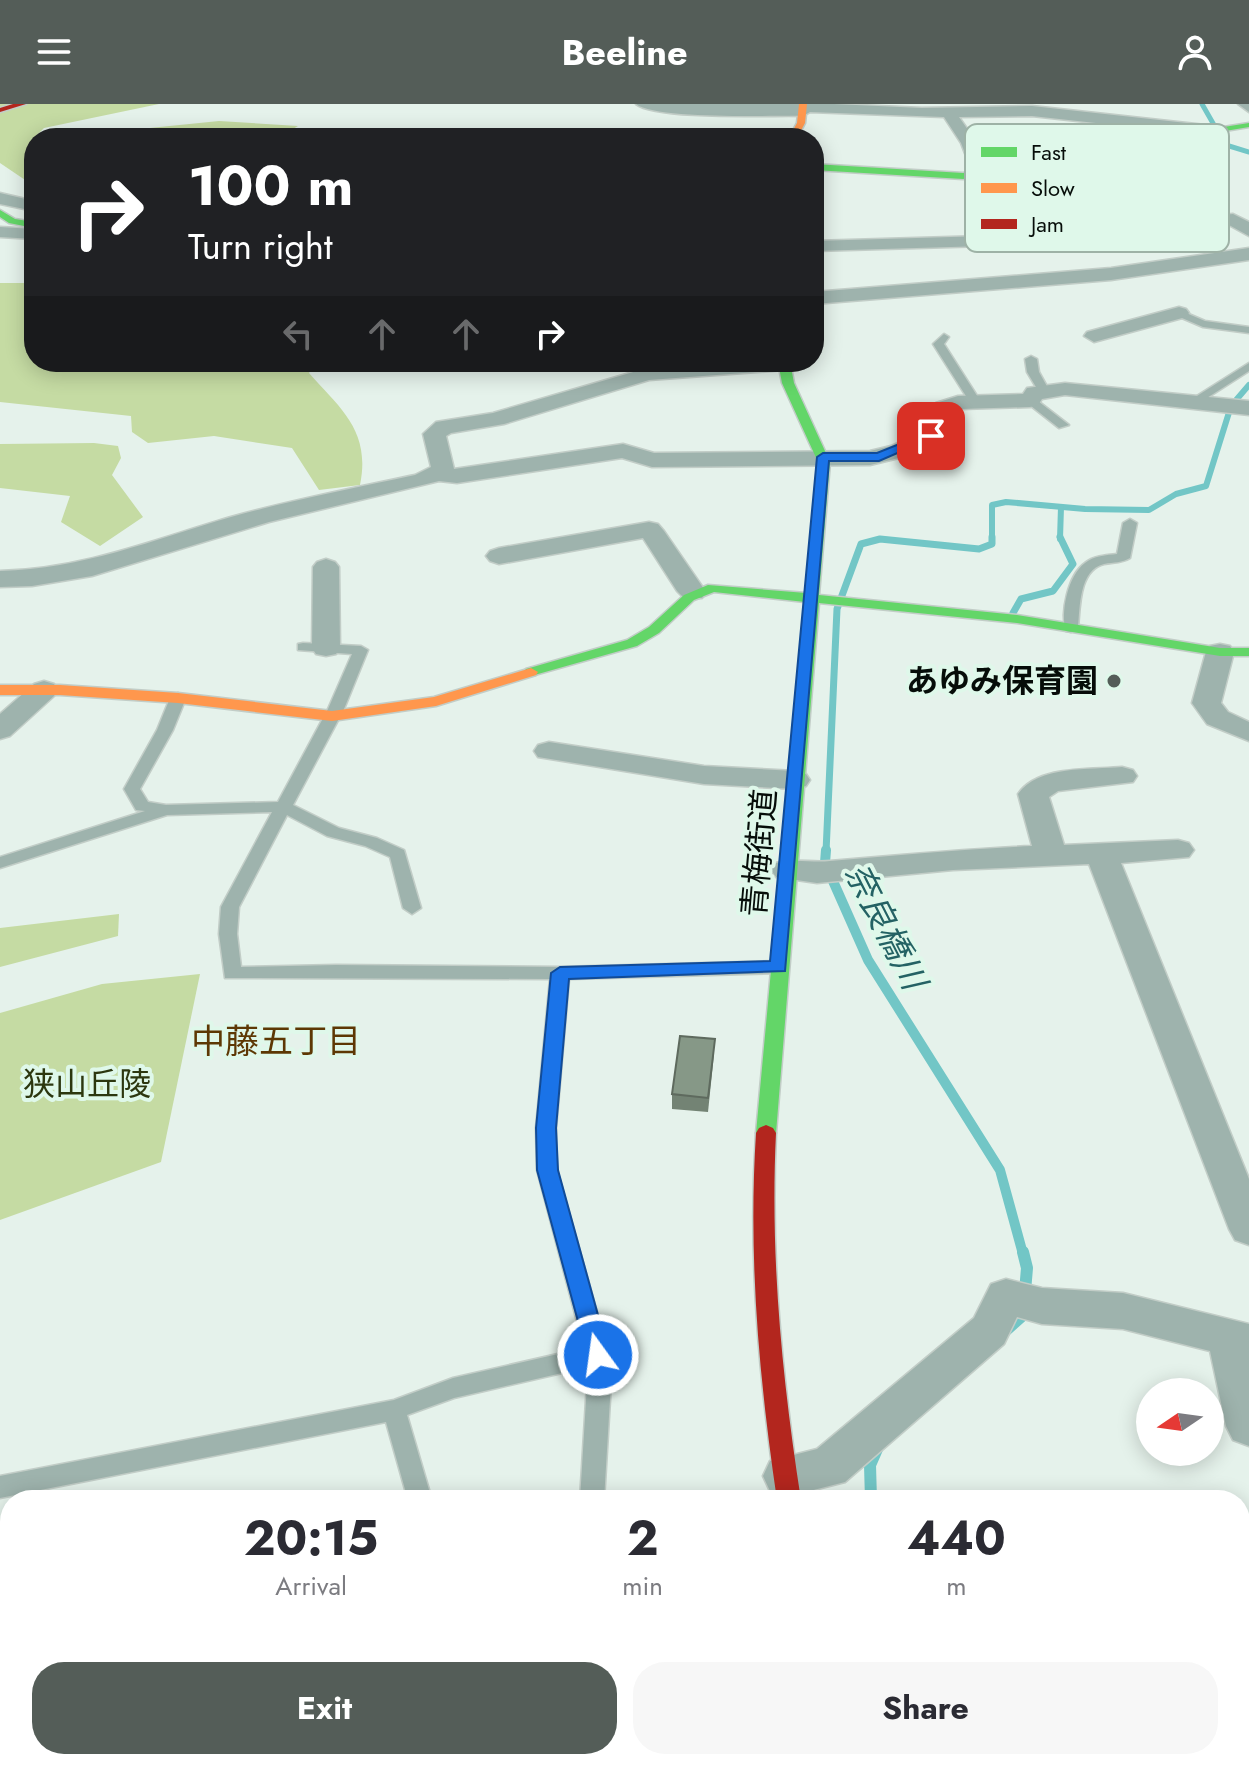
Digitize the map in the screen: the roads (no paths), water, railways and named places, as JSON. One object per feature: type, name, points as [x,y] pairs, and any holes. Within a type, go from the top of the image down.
[{"type":"main road","points":[[0,110],[22,104]]},
{"type":"main road","points":[[798,128],[803,107]]},
{"type":"main road","points":[[1229,127],[1249,125]]},
{"type":"main road","points":[[824,168],[936,177],[965,175]]},
{"type":"main road","points":[[0,213],[12,221],[24,223]]},
{"type":"main road","name":"青梅街道","points":[[786,372],[823,457],[820,598],[795,780],[814,872],[779,967],[764,1153],[762,1234],[768,1346],[788,1488]]},
{"type":"main road","points":[[0,690],[178,698],[332,716],[436,701],[636,641],[657,629],[677,601],[693,592],[724,588],[1071,628],[1220,652],[1249,652]]},
{"type":"street","points":[[644,104],[693,110],[803,107],[948,112],[1032,111],[1152,124]]},
{"type":"street","points":[[948,112],[965,137]]},
{"type":"street","points":[[0,198],[24,205]]},
{"type":"street","points":[[1241,217],[1249,231]]},
{"type":"street","points":[[0,232],[24,233]]},
{"type":"street","points":[[824,246],[965,242]]},
{"type":"street","points":[[824,297],[1111,274],[1249,254]]},
{"type":"street","points":[[1111,274],[1179,313]]},
{"type":"street","points":[[1094,336],[1179,313]]},
{"type":"street","points":[[0,579],[56,578],[90,571],[240,522],[423,480],[443,470],[434,434],[444,427],[496,419],[661,372]]},
{"type":"street","points":[[436,474],[457,476],[623,451],[652,460],[870,458],[899,451],[931,436],[944,408],[1065,389],[1246,408]]},
{"type":"street","points":[[499,556],[649,529],[665,545],[671,562],[693,592]]},
{"type":"street","points":[[315,647],[326,567]]},
{"type":"street","points":[[1220,652],[1203,697],[1206,708],[1219,719],[1249,732]]},
{"type":"street","points":[[0,730],[44,690]]},
{"type":"street","points":[[549,751],[704,775],[795,780]]},
{"type":"street","points":[[1051,855],[1033,794],[1050,783],[1122,776]]},
{"type":"street","points":[[814,872],[1051,855],[1178,850]]},
{"type":"street","points":[[1101,853],[1249,1229]]},
{"type":"street","points":[[788,1488],[829,1467],[989,1331],[1006,1296],[1029,1302],[1123,1311],[1239,1340],[1249,1426]]},
{"type":"lane","points":[[1179,313],[1203,324],[1249,330]]},
{"type":"lane","points":[[944,337],[938,344],[975,402]]},
{"type":"lane","points":[[1031,359],[1036,395],[1063,425]]},
{"type":"lane","points":[[1195,401],[1249,366]]},
{"type":"lane","points":[[1071,628],[1075,594],[1086,571],[1099,561],[1123,558],[1130,523]]},
{"type":"lane","points":[[315,647],[361,650],[332,716],[230,907],[228,934],[232,974],[336,971],[560,973],[779,967]]},
{"type":"lane","points":[[178,698],[165,730],[132,789],[142,806],[166,810],[284,807],[333,832],[371,842],[398,854],[412,908]]},
{"type":"lane","points":[[0,863],[166,810]]},
{"type":"lane","points":[[560,973],[546,1128],[547,1170],[600,1366],[593,1490]]},
{"type":"lane","points":[[0,1487],[394,1410],[453,1388],[598,1355]]},
{"type":"lane","points":[[394,1410],[417,1490]]},
{"type":"waterway","name":"奈良橋川","points":[[1202,104],[1213,124]]},
{"type":"waterway","name":"奈良橋川","points":[[1229,146],[1249,152]]},
{"type":"waterway","name":"奈良橋川","points":[[826,852],[837,609],[861,544],[880,539],[979,549],[992,544],[992,505],[1006,502],[1085,509],[1149,510],[1176,494],[1206,486],[1231,406],[1249,385]]},
{"type":"waterway","points":[[1060,537],[1061,507]]},
{"type":"waterway","points":[[1013,613],[1021,599],[1053,591],[1073,564],[1060,537]]},
{"type":"waterway","name":"奈良橋川","points":[[826,850],[825,863],[868,960],[1000,1170],[1023,1254]]},
{"type":"waterway","name":"奈良橋川","points":[[1004,1332],[1023,1315],[1027,1268],[1023,1252]]},
{"type":"waterway","name":"奈良橋川","points":[[871,1490],[870,1465],[877,1449]]},
{"type":"place","name":"あゆみ保育園","points":[[1114,681]]},
{"type":"district","name":"中藤五丁目","points":[[276,1041]]},
{"type":"park label","name":"狭山丘陵","points":[[87,1084]]}]
